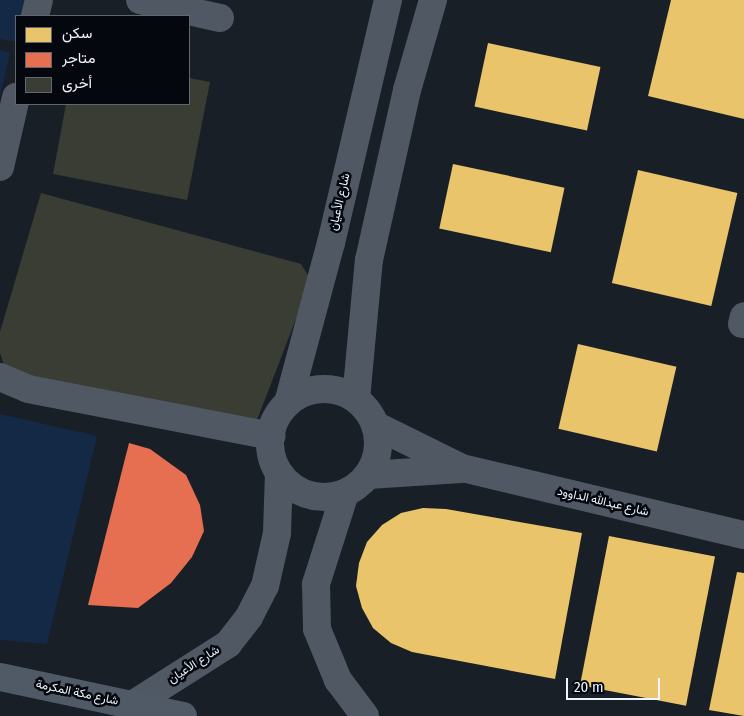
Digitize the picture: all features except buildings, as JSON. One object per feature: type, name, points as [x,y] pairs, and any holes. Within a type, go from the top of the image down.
[{"type":"main road","name":"شارع مكة المكرمة","points":[[1,677],[183,716]]},
{"type":"street","points":[[35,15],[39,0]]},
{"type":"street","points":[[140,0],[220,18]]},
{"type":"street","name":"شارع الأعيان","points":[[288,403],[331,243],[388,0]]},
{"type":"street","points":[[356,400],[369,260],[407,90],[433,0]]},
{"type":"street","points":[[0,167],[15,101]]},
{"type":"street","points":[[0,377],[28,389],[270,436]]},
{"type":"street","points":[[321,389],[340,391],[356,400],[368,411],[376,425],[378,442],[376,460],[368,475],[358,486],[345,493],[327,498],[308,495],[292,486],[279,473],[271,455],[270,436],[276,418],[288,403],[303,393],[321,389]]},
{"type":"street","name":"شارع عبدالله الداوود","points":[[376,425],[462,468],[744,534]]},
{"type":"street","name":"شارع عبدالله الداوود","points":[[368,475],[462,468]]},
{"type":"street","name":"شارع الأعيان","points":[[132,705],[228,644],[249,617],[265,586],[277,533],[279,473]]},
{"type":"street","points":[[345,493],[316,584],[317,629],[338,680],[365,716]]},
{"type":"shaded area","points":[[0,0],[29,0],[27,15],[15,15],[15,42],[0,39]]},
{"type":"shaded area","points":[[0,50],[10,53],[0,96]]},
{"type":"shaded area","points":[[0,414],[97,436],[47,644],[0,640]]}]
